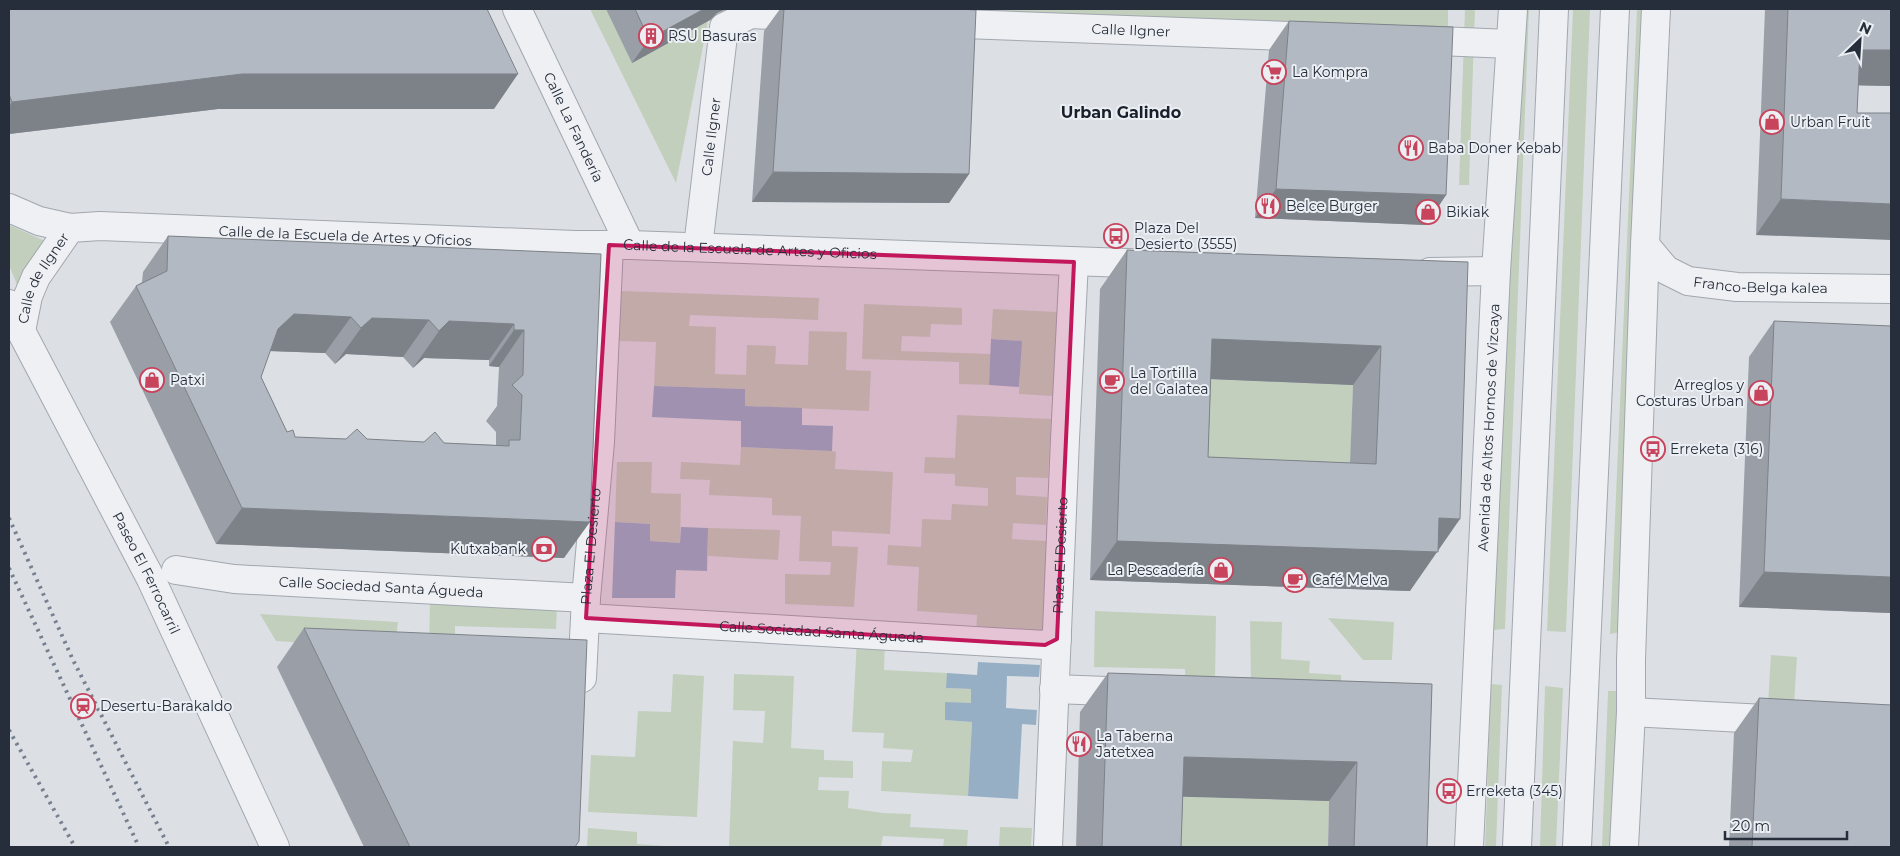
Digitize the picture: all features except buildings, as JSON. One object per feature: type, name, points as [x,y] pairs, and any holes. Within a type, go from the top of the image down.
[{"type":"street","name":"Calle La Fandería","points":[[517,9],[620,245]]},
{"type":"street","name":"Avenida de Altos Hornos de Vizcaya","points":[[1469,847],[1496,271],[1512,9]]},
{"type":"street","points":[[1517,847],[1554,9]]},
{"type":"street","points":[[1577,847],[1615,9]]},
{"type":"street","points":[[1624,847],[1631,712],[1630,660],[1645,245],[1656,9]]},
{"type":"street","name":"Calle Ilgner","points":[[698,247],[724,26],[750,14],[838,18]]},
{"type":"street","name":"Calle Ilgner","points":[[916,22],[1336,37]]},
{"type":"street","points":[[1394,40],[1510,44]]},
{"type":"street","name":"Calle de la Escuela de Artes y Oficios","points":[[9,208],[39,221],[70,228],[100,226],[1183,265]]},
{"type":"street","name":"Calle de Ilgner","points":[[21,331],[28,296],[36,277],[70,228]]},
{"type":"street","name":"Plaza El Desierto","points":[[581,707],[586,608],[600,442],[620,245]]},
{"type":"street","name":"Franco-Belga kalea","points":[[1645,245],[1666,270],[1688,281],[1737,287],[1891,289]]},
{"type":"street","name":"Plaza El Desierto","points":[[1048,847],[1066,406],[1074,262]]},
{"type":"street","points":[[1402,272],[1496,271]]},
{"type":"street","name":"Paseo El Ferrocarril","points":[[9,304],[21,331],[152,579],[275,847]]},
{"type":"street","name":"Calle Sociedad Santa Águeda","points":[[176,570],[234,579],[1045,645],[1057,639]]},
{"type":"street","points":[[1054,689],[1162,693]]},
{"type":"street","points":[[1631,712],[1802,721]]},
{"type":"highlighted area","points":[[609,245],[1074,262],[1057,639],[1045,645],[586,618]]},
{"type":"green space","points":[[590,9],[1448,9],[1448,42],[751,14],[708,21],[676,183]]},
{"type":"green space","points":[[1465,9],[1475,9],[1469,185],[1459,185]]},
{"type":"green space","points":[[1521,9],[1529,9],[1505,629],[1493,630]]},
{"type":"green space","points":[[1573,9],[1590,9],[1566,632],[1547,631]]},
{"type":"green space","points":[[1637,9],[1646,9],[1621,632],[1610,634]]},
{"type":"green space","points":[[9,225],[45,241],[29,262],[18,287],[9,265]]},
{"type":"green space","points":[[621,291],[819,298],[818,320],[690,315],[689,326],[716,327],[715,374],[746,375],[747,345],[776,346],[775,364],[808,365],[809,331],[847,332],[846,370],[871,371],[869,411],[744,406],[744,389],[654,386],[656,342],[619,341]]},
{"type":"green space","points":[[864,304],[962,308],[962,325],[931,324],[930,337],[902,336],[901,351],[991,354],[989,385],[959,384],[959,362],[862,359]]},
{"type":"green space","points":[[993,309],[1057,312],[1053,396],[1019,394],[1021,341],[991,339]]},
{"type":"green space","points":[[1185,378],[1353,385],[1349,503],[1180,496]]},
{"type":"green space","points":[[957,415],[1051,419],[1048,478],[1016,477],[1016,495],[1047,497],[1046,525],[1013,523],[1012,539],[1046,541],[1043,638],[976,636],[977,615],[917,611],[919,567],[887,565],[888,545],[921,547],[922,519],[951,520],[952,504],[988,506],[988,488],[955,486],[955,474],[924,473],[925,457],[955,458]]},
{"type":"green space","points":[[741,447],[832,451],[836,452],[835,469],[893,472],[890,534],[832,531],[832,546],[858,547],[854,607],[785,604],[785,574],[830,575],[831,562],[799,561],[801,516],[772,515],[772,498],[709,495],[710,480],[680,479],[681,462],[740,465]]},
{"type":"green space","points":[[617,462],[652,462],[651,493],[681,494],[680,543],[649,541],[650,524],[615,522]]},
{"type":"green space","points":[[708,528],[780,530],[778,560],[708,556]]},
{"type":"green space","points":[[430,601],[557,607],[556,629],[455,626],[455,651],[429,650]]},
{"type":"green space","points":[[1095,611],[1216,616],[1215,682],[1185,681],[1185,669],[1094,667]]},
{"type":"green space","points":[[260,614],[398,622],[395,649],[276,641]]},
{"type":"green space","points":[[1328,618],[1394,622],[1392,660],[1363,660]]},
{"type":"green space","points":[[1250,621],[1282,622],[1281,659],[1310,661],[1309,673],[1341,675],[1342,691],[1251,687]]},
{"type":"green space","points":[[857,639],[885,641],[884,670],[947,673],[947,688],[972,689],[971,703],[945,720],[972,722],[968,796],[881,791],[882,761],[911,762],[913,750],[883,748],[884,733],[852,732]]},
{"type":"green space","points":[[1771,655],[1797,657],[1794,705],[1768,704]]},
{"type":"green space","points":[[673,674],[704,676],[697,817],[588,812],[591,755],[635,757],[638,711],[671,712]]},
{"type":"green space","points":[[734,674],[794,676],[791,748],[824,750],[824,760],[853,761],[853,778],[819,777],[818,790],[849,791],[848,808],[883,813],[911,814],[910,827],[968,830],[967,847],[943,847],[944,839],[883,836],[881,847],[729,847],[733,741],[763,743],[765,711],[733,710]]},
{"type":"green space","points":[[1491,684],[1502,685],[1496,847],[1485,847]]},
{"type":"green space","points":[[1545,686],[1563,688],[1556,847],[1540,847]]},
{"type":"green space","points":[[1608,691],[1617,691],[1612,847],[1602,847]]},
{"type":"green space","points":[[1156,796],[1329,801],[1328,847],[1155,847]]},
{"type":"green space","points":[[1000,827],[1032,828],[1031,847],[999,847]]},
{"type":"green space","points":[[588,828],[637,832],[637,844],[665,847],[587,847]]},
{"type":"water","points":[[991,339],[1022,341],[1019,387],[989,385]]},
{"type":"water","points":[[654,386],[745,389],[745,406],[802,408],[802,425],[833,426],[832,451],[741,447],[741,421],[652,417]]},
{"type":"water","points":[[615,522],[650,524],[650,541],[680,543],[681,527],[708,528],[707,571],[676,570],[675,598],[612,598]]},
{"type":"water","points":[[978,662],[1040,665],[1039,677],[1007,676],[1006,708],[1037,710],[1036,725],[1022,724],[1018,799],[968,796],[972,722],[945,720],[945,702],[971,703],[971,689],[946,688],[947,673],[977,675]]},
{"type":"railway","points":[[9,518],[73,660],[169,847]]},
{"type":"railway","points":[[9,568],[139,847]]},
{"type":"railway","points":[[9,730],[75,847]]},
{"type":"place","name":"RSU Basuras","points":[[651,36]]},
{"type":"place","name":"La Kompra","points":[[1274,72]]},
{"type":"place","name":"Urban Fruit","points":[[1772,122]]},
{"type":"place","name":"Baba Doner Kebab","points":[[1411,148]]},
{"type":"place","name":"Belce Burger","points":[[1268,206]]},
{"type":"place","name":"Bikiak","points":[[1428,212]]},
{"type":"place","name":"Plaza Del Desierto (3555)","points":[[1116,236]]},
{"type":"place","name":"Patxi","points":[[152,380]]},
{"type":"place","name":"La Tortilla del Galatea","points":[[1112,381]]},
{"type":"place","name":"Arreglos y Costuras Urban","points":[[1761,393]]},
{"type":"place","name":"Erreketa (316)","points":[[1653,449]]},
{"type":"place","name":"Kutxabank","points":[[544,549]]},
{"type":"place","name":"La Pescadería","points":[[1221,570]]},
{"type":"place","name":"Café Melva","points":[[1295,580]]},
{"type":"place","name":"Desertu-Barakaldo","points":[[83,706]]},
{"type":"place","name":"La Taberna Jatetxea","points":[[1079,744]]},
{"type":"place","name":"Erreketa (345)","points":[[1449,791]]},
{"type":"district","name":"Urban Galindo","points":[[1121,112]]}]
